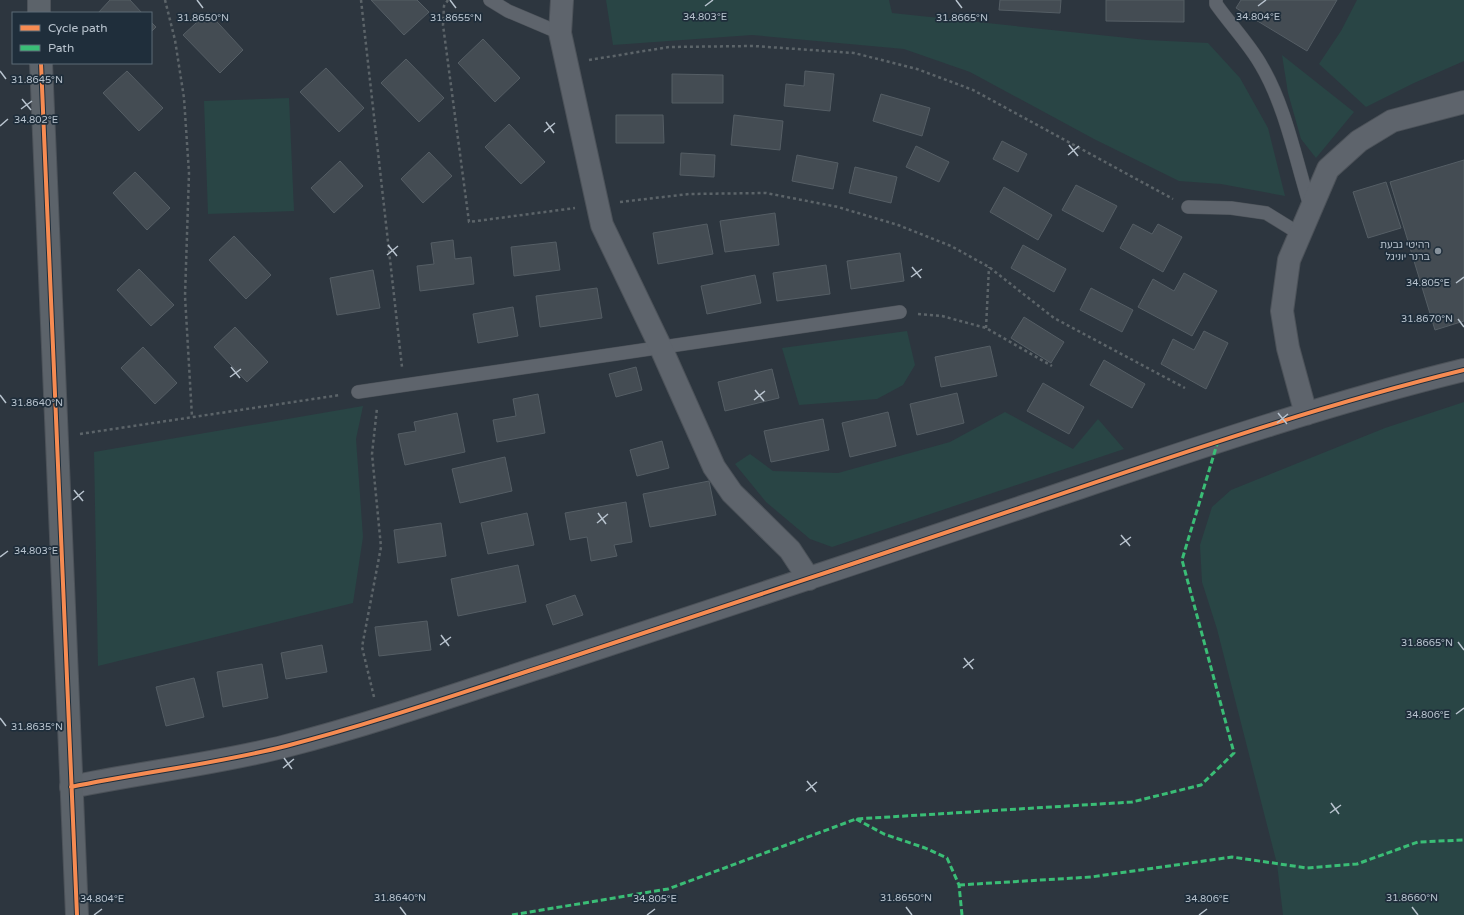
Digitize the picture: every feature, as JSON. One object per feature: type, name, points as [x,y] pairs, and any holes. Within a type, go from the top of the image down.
[{"type":"street","points":[[38,0],[39,12]]},
{"type":"street","points":[[562,0],[560,34],[602,225],[661,348],[714,467],[732,493],[790,550],[809,579]]},
{"type":"street","points":[[41,64],[76,915]]},
{"type":"street","points":[[1306,414],[1288,348],[1282,311],[1288,260],[1328,169],[1358,140],[1392,121],[1464,102]]},
{"type":"street","points":[[71,787],[138,773],[212,762],[285,746],[379,720],[809,579],[1218,441],[1393,387],[1464,370]]},
{"type":"lane","points":[[490,0],[508,11],[560,34]]},
{"type":"lane","points":[[1216,0],[1216,4],[1229,24],[1261,64],[1277,96],[1311,209]]},
{"type":"lane","points":[[1188,207],[1231,208],[1266,213],[1300,234]]},
{"type":"lane","points":[[358,392],[900,312]]},
{"type":"path","points":[[165,0],[175,40],[184,98],[189,172],[185,296],[192,417]]},
{"type":"path","points":[[361,0],[404,385]]},
{"type":"path","points":[[448,0],[444,6],[443,25],[469,222],[598,204],[690,194],[766,193],[838,207],[898,225],[951,246],[989,268],[1054,318],[1185,388]]},
{"type":"path","points":[[567,64],[670,47],[754,46],[854,54],[917,69],[973,90],[1188,207]]},
{"type":"path","points":[[986,328],[989,268]]},
{"type":"path","points":[[900,312],[942,316],[986,328],[1052,366]]},
{"type":"path","points":[[378,389],[372,454],[381,547],[362,647],[379,720]]},
{"type":"path","points":[[56,437],[358,392]]},
{"type":"green space","points":[[606,0],[889,0],[892,13],[1147,40],[1208,43],[1240,78],[1268,128],[1285,196],[1221,184],[1179,181],[1094,139],[970,72],[904,49],[752,35],[613,45]]},
{"type":"green space","points":[[1357,0],[1464,0],[1464,61],[1414,83],[1366,107],[1319,64],[1341,31]]},
{"type":"green space","points":[[1282,55],[1354,112],[1316,158],[1301,139],[1288,93]]},
{"type":"green space","points":[[289,98],[294,211],[208,214],[204,101]]},
{"type":"green space","points":[[907,331],[915,365],[903,385],[877,399],[799,405],[782,348]]},
{"type":"green space","points":[[1464,402],[1464,915],[1283,915],[1277,864],[1217,629],[1202,582],[1200,545],[1212,507],[1231,490],[1385,428]]},
{"type":"green space","points":[[363,406],[356,439],[363,537],[353,603],[98,666],[94,452]]},
{"type":"green space","points":[[1005,412],[1073,449],[1098,419],[1124,449],[832,547],[810,539],[766,502],[735,464],[750,454],[773,471],[838,473],[950,442]]},
{"type":"building","points":[[110,0],[130,0],[141,12],[99,12]]},
{"type":"building","points":[[371,0],[417,0],[429,12],[404,35]]},
{"type":"building","points":[[1000,0],[1061,0],[1060,13],[999,10]]},
{"type":"building","points":[[1106,0],[1184,0],[1184,22],[1106,21]]},
{"type":"building","points":[[1241,0],[1337,0],[1307,51],[1236,8]]},
{"type":"building","points":[[208,12],[243,50],[220,73],[183,35]]},
{"type":"building","points":[[152,23],[156,27],[152,31]]},
{"type":"building","points":[[483,39],[520,78],[495,102],[458,63]]},
{"type":"building","points":[[406,59],[444,98],[419,122],[381,83]]},
{"type":"building","points":[[326,68],[364,108],[339,132],[300,92]]},
{"type":"building","points":[[127,71],[163,108],[139,131],[103,93]]},
{"type":"building","points":[[805,71],[834,74],[830,111],[784,106],[786,84],[804,86]]},
{"type":"building","points":[[672,74],[723,75],[723,103],[672,103]]},
{"type":"building","points":[[881,94],[930,108],[922,136],[873,121]]},
{"type":"building","points":[[616,115],[663,115],[664,143],[616,143]]},
{"type":"building","points":[[734,115],[783,121],[780,150],[731,145]]},
{"type":"building","points":[[509,124],[545,162],[521,184],[485,147]]},
{"type":"building","points":[[1002,141],[1027,154],[1018,172],[993,159]]},
{"type":"building","points":[[916,146],[949,162],[939,182],[906,167]]},
{"type":"building","points":[[429,152],[452,176],[423,203],[401,179]]},
{"type":"building","points":[[681,153],[715,155],[714,177],[680,175]]},
{"type":"building","points":[[797,155],[838,163],[833,189],[792,181]]},
{"type":"building","name":"רהיטי גבעת ברנר יוניגל","points":[[1464,160],[1464,321],[1435,330],[1390,182]]},
{"type":"building","points":[[340,161],[363,186],[334,213],[311,188]]},
{"type":"building","points":[[855,167],[897,177],[891,203],[849,193]]},
{"type":"building","points":[[135,172],[170,208],[147,230],[113,193]]},
{"type":"building","points":[[1386,182],[1401,228],[1368,238],[1353,192]]},
{"type":"building","points":[[1076,185],[1117,206],[1103,232],[1062,210]]},
{"type":"building","points":[[1004,187],[1052,215],[1038,240],[990,212]]},
{"type":"building","points":[[775,213],[779,245],[725,252],[720,221]]},
{"type":"building","points":[[707,224],[713,254],[658,264],[653,233]]},
{"type":"building","points":[[1133,224],[1152,234],[1158,224],[1182,237],[1163,272],[1120,248]]},
{"type":"building","points":[[234,236],[271,275],[246,299],[209,260]]},
{"type":"building","points":[[453,240],[455,259],[471,257],[474,284],[420,291],[417,266],[434,264],[431,243]]},
{"type":"building","points":[[556,242],[560,270],[514,276],[511,247]]},
{"type":"building","points":[[1023,245],[1066,269],[1054,292],[1011,268]]},
{"type":"building","points":[[900,253],[904,281],[851,289],[847,261]]},
{"type":"building","points":[[826,265],[830,294],[777,301],[773,273]]},
{"type":"building","points":[[139,269],[174,305],[151,326],[117,290]]},
{"type":"building","points":[[373,270],[380,308],[337,315],[330,278]]},
{"type":"building","points":[[1184,273],[1217,291],[1192,336],[1138,307],[1153,279],[1174,291]]},
{"type":"building","points":[[755,275],[761,303],[707,314],[701,286]]},
{"type":"building","points":[[597,288],[602,318],[540,327],[536,296]]},
{"type":"building","points":[[1091,288],[1133,310],[1122,332],[1080,310]]},
{"type":"building","points":[[513,307],[518,336],[478,343],[473,314]]},
{"type":"building","points":[[1024,317],[1064,342],[1051,363],[1011,338]]},
{"type":"building","points":[[235,327],[268,362],[247,382],[214,347]]},
{"type":"building","points":[[1204,331],[1228,343],[1206,389],[1161,364],[1173,339],[1194,350]]},
{"type":"building","points":[[990,346],[997,376],[941,387],[935,357]]},
{"type":"building","points":[[143,347],[177,383],[155,404],[121,368]]},
{"type":"building","points":[[1104,360],[1145,384],[1132,408],[1090,385]]},
{"type":"building","points":[[636,367],[642,390],[616,397],[609,374]]},
{"type":"building","points":[[772,369],[779,398],[725,411],[718,382]]},
{"type":"building","points":[[1043,383],[1084,407],[1069,434],[1027,411]]},
{"type":"building","points":[[957,393],[964,423],[917,435],[910,404]]},
{"type":"building","points":[[538,394],[545,433],[497,442],[493,420],[516,416],[513,399]]},
{"type":"building","points":[[888,412],[896,446],[850,457],[842,423]]},
{"type":"building","points":[[457,413],[465,452],[405,465],[398,434],[416,431],[414,422]]},
{"type":"building","points":[[823,419],[829,450],[771,462],[764,431]]},
{"type":"building","points":[[662,441],[669,468],[637,476],[630,450]]},
{"type":"building","points":[[505,457],[512,491],[460,503],[452,469]]},
{"type":"building","points":[[709,481],[716,515],[650,527],[643,494]]},
{"type":"building","points":[[626,502],[632,542],[614,545],[617,556],[591,561],[587,537],[570,540],[565,513]]},
{"type":"building","points":[[527,513],[534,545],[488,554],[481,523]]},
{"type":"building","points":[[441,523],[446,556],[398,563],[394,530]]},
{"type":"building","points":[[518,565],[526,602],[458,616],[451,579]]},
{"type":"building","points":[[575,595],[583,615],[553,625],[546,605]]},
{"type":"building","points":[[427,621],[431,650],[379,656],[375,627]]},
{"type":"building","points":[[322,645],[327,672],[286,679],[281,653]]},
{"type":"building","points":[[262,664],[268,698],[223,707],[217,672]]},
{"type":"building","points":[[194,678],[204,717],[166,726],[156,687]]},
{"type":"marked path","points":[[512,915],[668,889],[856,819],[1132,802],[1201,785],[1234,753],[1182,560],[1218,441]]},
{"type":"marked path","points":[[856,819],[884,834],[925,848],[947,858],[959,885],[962,915]]},
{"type":"marked path","points":[[959,885],[1091,877],[1232,857],[1307,868],[1357,864],[1418,842],[1464,840]]},
{"type":"cycle path","points":[[41,64],[77,915]]},
{"type":"cycle path","points":[[71,787],[260,752],[355,727],[913,544],[1246,432],[1354,399],[1464,370]]},
{"type":"place","name":"רהיטי גבעת ברנר יוניגל","points":[[1438,251]]}]
